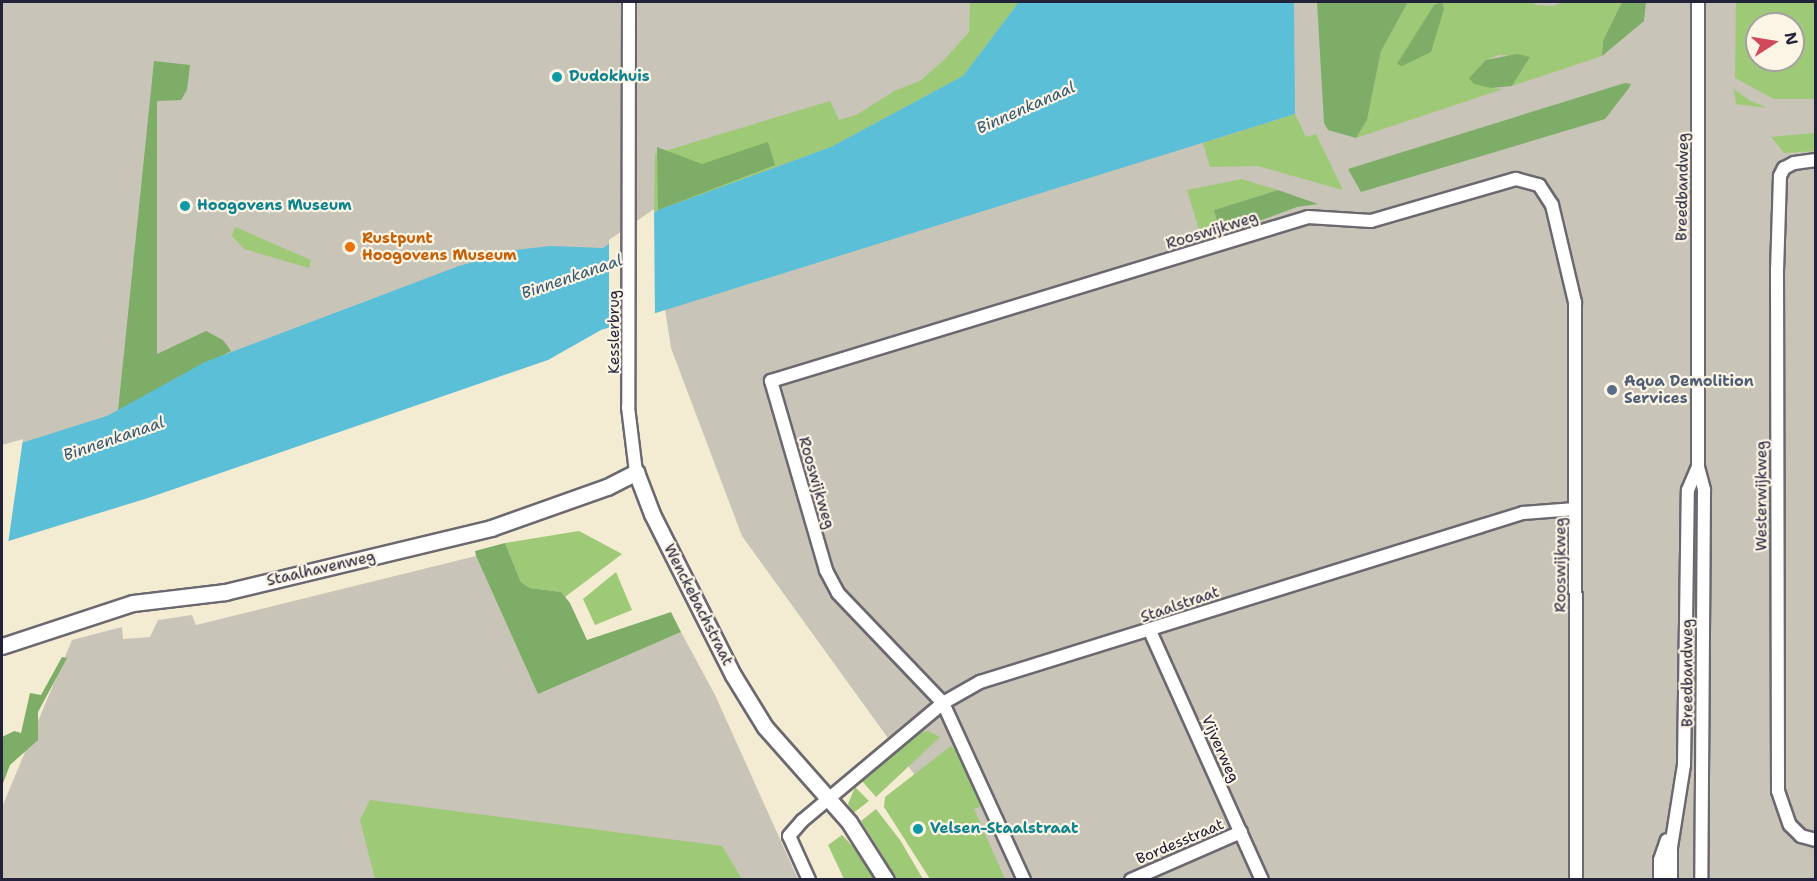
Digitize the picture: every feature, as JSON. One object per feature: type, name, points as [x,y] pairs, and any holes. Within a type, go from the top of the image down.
[{"type":"street","name":"Kesslerbrug","points":[[629,2],[630,387]]},
{"type":"street","name":"Breedbandweg","points":[[1698,2],[1698,467],[1704,490],[1701,879]]},
{"type":"street","name":"Westerwijkweg","points":[[1815,160],[1794,163],[1784,168],[1780,176],[1777,269],[1779,792],[1790,825],[1801,836],[1815,840]]},
{"type":"street","name":"Rooswijkweg","points":[[1024,879],[943,704],[838,593],[826,570],[771,381],[1308,217],[1371,221],[1516,179],[1539,184],[1552,205],[1575,302],[1576,879]]},
{"type":"street","name":"Wenckebachstraat","points":[[630,387],[628,407],[636,472],[652,514],[734,675],[765,727],[849,822],[886,879]]},
{"type":"street","name":"Breedbandweg","points":[[1671,879],[1674,822],[1684,765],[1688,490],[1698,467]]},
{"type":"street","name":"Staalhavenweg","points":[[2,645],[133,603],[225,592],[491,528],[607,487],[636,472]]},
{"type":"street","name":"Staalstraat","points":[[827,798],[943,704],[980,682],[1150,631],[1523,513],[1575,509]]},
{"type":"street","name":"Vijverweg","points":[[1150,631],[1262,879]]},
{"type":"street","points":[[809,879],[789,836],[827,798]]},
{"type":"street","name":"Breedbandweg","points":[[1660,879],[1660,860],[1674,822]]},
{"type":"street","name":"Bordesstraat","points":[[1131,879],[1241,832]]},
{"type":"shaded area","points":[[2,2],[1815,2],[1815,879],[972,879],[932,799],[742,536],[671,348],[661,283],[2,476]]},
{"type":"shaded area","points":[[476,556],[538,693],[681,632],[715,695],[798,879],[2,880],[2,807],[72,640],[122,627],[123,639],[150,637],[158,620],[192,615],[196,625]]},
{"type":"green space","points":[[970,2],[1019,2],[963,76],[831,147],[654,212],[655,154],[830,101],[839,120],[856,115],[896,90],[920,81],[944,60],[969,32]]},
{"type":"green space","points":[[1317,2],[1408,2],[1381,51],[1367,120],[1356,138],[1328,130],[1324,123]]},
{"type":"green space","points":[[1408,2],[1533,2],[1535,5],[1554,6],[1564,2],[1622,2],[1603,41],[1602,56],[1512,86],[1530,57],[1499,55],[1486,60],[1491,88],[1503,89],[1356,138],[1367,120],[1381,51]]},
{"type":"green space","points":[[1442,2],[1444,9],[1431,52],[1402,66],[1397,64],[1434,5]]},
{"type":"green space","points":[[1622,2],[1646,2],[1644,21],[1602,56],[1603,41]]},
{"type":"green space","points":[[1736,2],[1815,2],[1815,99],[1774,99],[1735,78]]},
{"type":"green space","points":[[1517,54],[1530,57],[1512,86],[1491,88],[1474,84],[1469,78],[1486,60]]},
{"type":"green space","points":[[154,61],[190,65],[187,90],[181,100],[157,101],[157,354],[206,331],[223,340],[231,351],[118,411]]},
{"type":"green space","points":[[1625,83],[1631,84],[1605,119],[1361,192],[1348,169]]},
{"type":"green space","points":[[1734,89],[1749,100],[1767,108],[1736,104]]},
{"type":"green space","points":[[1295,114],[1306,137],[1316,134],[1343,190],[1258,166],[1210,167],[1203,143]]},
{"type":"green space","points":[[1815,133],[1815,151],[1784,153],[1771,137]]},
{"type":"green space","points":[[768,142],[775,165],[658,210],[657,147],[702,164]]},
{"type":"green space","points":[[1242,179],[1278,190],[1214,210],[1221,235],[1202,240],[1187,190]]},
{"type":"green space","points":[[1278,190],[1318,204],[1297,207],[1221,235],[1214,210]]},
{"type":"green space","points":[[235,227],[311,260],[309,268],[244,249],[232,236]]},
{"type":"green space","points":[[579,531],[622,554],[565,597],[560,592],[530,588],[521,582],[505,543]]},
{"type":"green space","points":[[505,543],[521,582],[530,588],[561,592],[570,603],[587,640],[671,612],[681,632],[538,694],[476,556],[475,551]]},
{"type":"green space","points":[[616,572],[632,610],[595,625],[583,599]]},
{"type":"green space","points":[[62,657],[67,658],[38,712],[38,740],[10,765],[2,786],[2,737],[14,731],[21,733],[30,693],[41,695]]},
{"type":"green space","points":[[928,731],[940,737],[876,797],[862,781],[918,733]]},
{"type":"green space","points":[[951,746],[963,757],[985,805],[974,809],[1005,879],[930,879],[884,807],[885,797]]},
{"type":"green space","points":[[855,787],[869,801],[852,814],[848,804]]},
{"type":"green space","points":[[370,800],[722,846],[742,879],[375,879],[360,820]]},
{"type":"green space","points":[[876,809],[900,840],[923,879],[897,879],[861,821]]},
{"type":"green space","points":[[842,835],[870,865],[877,879],[844,879],[828,845]]},
{"type":"water","name":"Binnenkanaal","points":[[1019,2],[1294,2],[1295,114],[601,330],[548,360],[148,498],[2,543],[2,449],[107,416],[205,362],[459,266],[515,250],[550,246],[603,248],[658,210],[831,147],[963,76]]},
{"type":"pier","points":[[654,209],[655,319],[609,331],[609,240]]},
{"type":"pier","points":[[23,439],[8,544],[2,546],[2,445]]},
{"type":"place","name":"Dudokhuis","points":[[557,77]]},
{"type":"place","name":"Hoogovens Museum","points":[[185,206]]},
{"type":"place","name":"Rustpunt Hoogovens Museum","points":[[350,247]]},
{"type":"place","name":"Aqua Demolition Services","points":[[1612,390]]},
{"type":"place","name":"Velsen-Staalstraat","points":[[918,829]]}]
